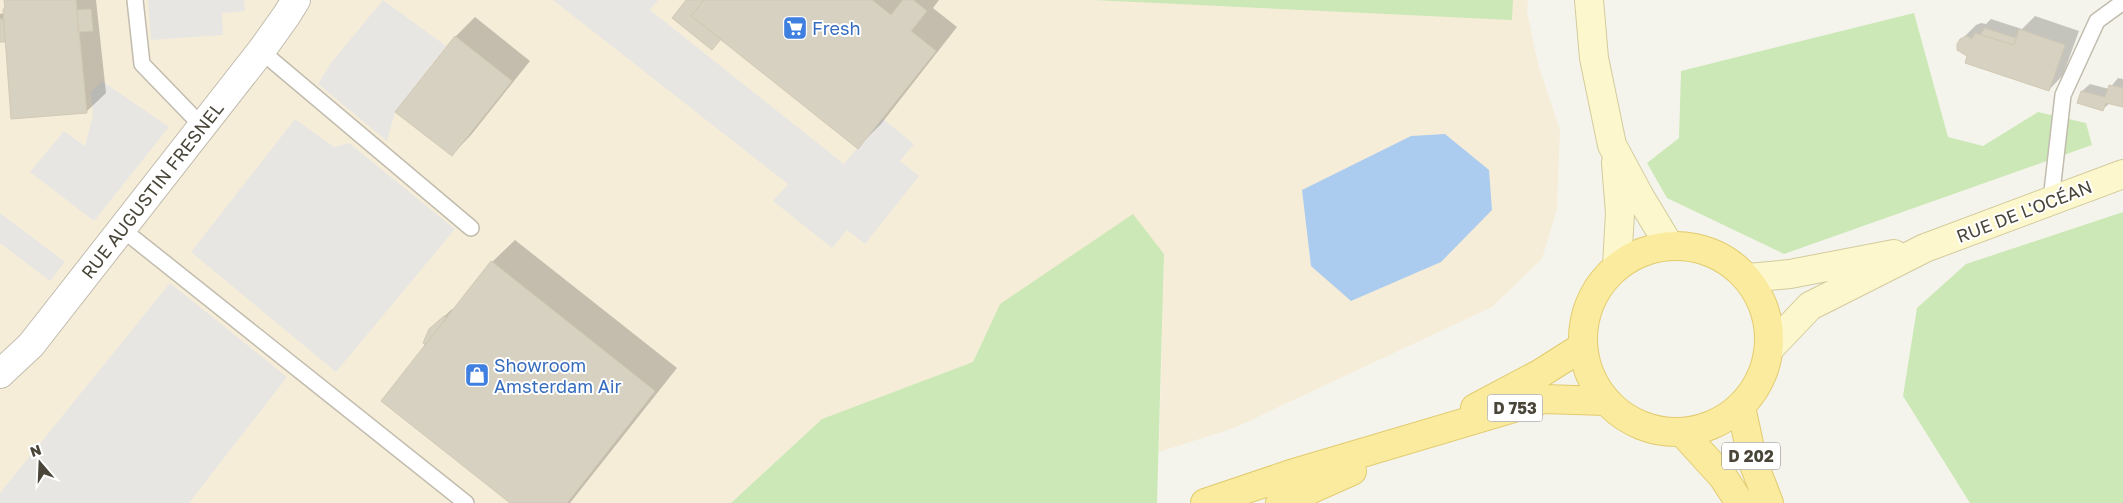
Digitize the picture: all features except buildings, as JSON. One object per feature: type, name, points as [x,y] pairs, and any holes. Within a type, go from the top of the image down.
[{"type":"main road","points":[[1589,0],[1594,58],[1615,152],[1620,213],[1617,265]]},
{"type":"main road","points":[[1615,152],[1669,245]]},
{"type":"main road","name":"RUE DE L'OCÉAN","points":[[1770,348],[1810,306],[1925,248],[2123,174]]},
{"type":"main road","points":[[1669,245],[1698,248],[1726,259],[1748,278],[1761,299],[1769,323],[1770,348],[1765,370],[1755,390],[1741,407],[1714,425],[1683,433],[1654,430],[1628,420],[1605,401],[1589,376],[1582,347],[1584,316],[1597,288],[1617,265],[1641,251],[1669,245]]},
{"type":"main road","name":"RUE DE L'OCÉAN","points":[[1748,278],[1790,274],[1925,248]]},
{"type":"main road","name":"D 753","points":[[1280,503],[1356,469],[1426,434],[1540,373],[1582,347]]},
{"type":"main road","name":"D 753","points":[[1205,503],[1291,474],[1544,399],[1605,401]]},
{"type":"main road","name":"D 202","points":[[1741,407],[1752,462],[1769,503]]},
{"type":"main road","name":"D 202","points":[[1683,433],[1723,477],[1740,503]]},
{"type":"street","name":"RUE AUGUSTIN FRESNEL","points":[[0,374],[31,345],[260,51],[296,0]]},
{"type":"lane","points":[[135,0],[142,64],[202,126]]},
{"type":"lane","points":[[2051,200],[2063,95],[2097,21],[2123,2]]},
{"type":"lane","points":[[260,51],[471,228]]},
{"type":"lane","points":[[122,229],[466,503]]},
{"type":"shaded area","points":[[0,0],[1528,0],[1527,11],[1538,64],[1560,130],[1557,209],[1542,259],[1492,307],[1234,428],[1159,452],[1164,254],[1000,304],[973,362],[822,419],[731,503],[0,503]]},
{"type":"shaded area","points":[[148,0],[244,0],[245,11],[222,13],[223,35],[151,40]]},
{"type":"shaded area","points":[[383,0],[446,46],[395,112],[387,141],[318,84],[331,63]]},
{"type":"shaded area","points":[[553,0],[658,0],[650,10],[844,164],[882,118],[914,144],[900,161],[919,176],[865,244],[847,230],[832,248],[773,201],[788,184]]},
{"type":"shaded area","points":[[102,81],[169,127],[94,221],[30,172],[64,131],[85,146],[93,116],[91,92]]},
{"type":"shaded area","points":[[295,119],[334,147],[349,143],[455,229],[336,372],[191,252]]},
{"type":"shaded area","points":[[0,213],[65,262],[50,281],[0,243]]},
{"type":"shaded area","points":[[170,283],[287,377],[189,503],[0,503],[0,493]]},
{"type":"green space","points":[[1093,0],[1513,0],[1512,20]]},
{"type":"green space","points":[[1914,13],[1948,137],[1983,146],[2038,112],[2086,123],[2092,145],[1784,254],[1667,198],[1647,163],[1679,138],[1681,71]]},
{"type":"green space","points":[[2123,212],[2123,503],[1970,503],[1903,396],[1917,308],[1966,264]]},
{"type":"green space","points":[[1133,214],[1164,254],[1157,503],[731,503],[822,419],[973,362],[1000,304]]},
{"type":"water","points":[[1445,134],[1489,170],[1492,210],[1441,262],[1351,301],[1311,266],[1302,190],[1411,136]]},
{"type":"place","name":"Fresh","points":[[795,28]]},
{"type":"place","name":"Showroom Amsterdam Air","points":[[477,375]]}]
